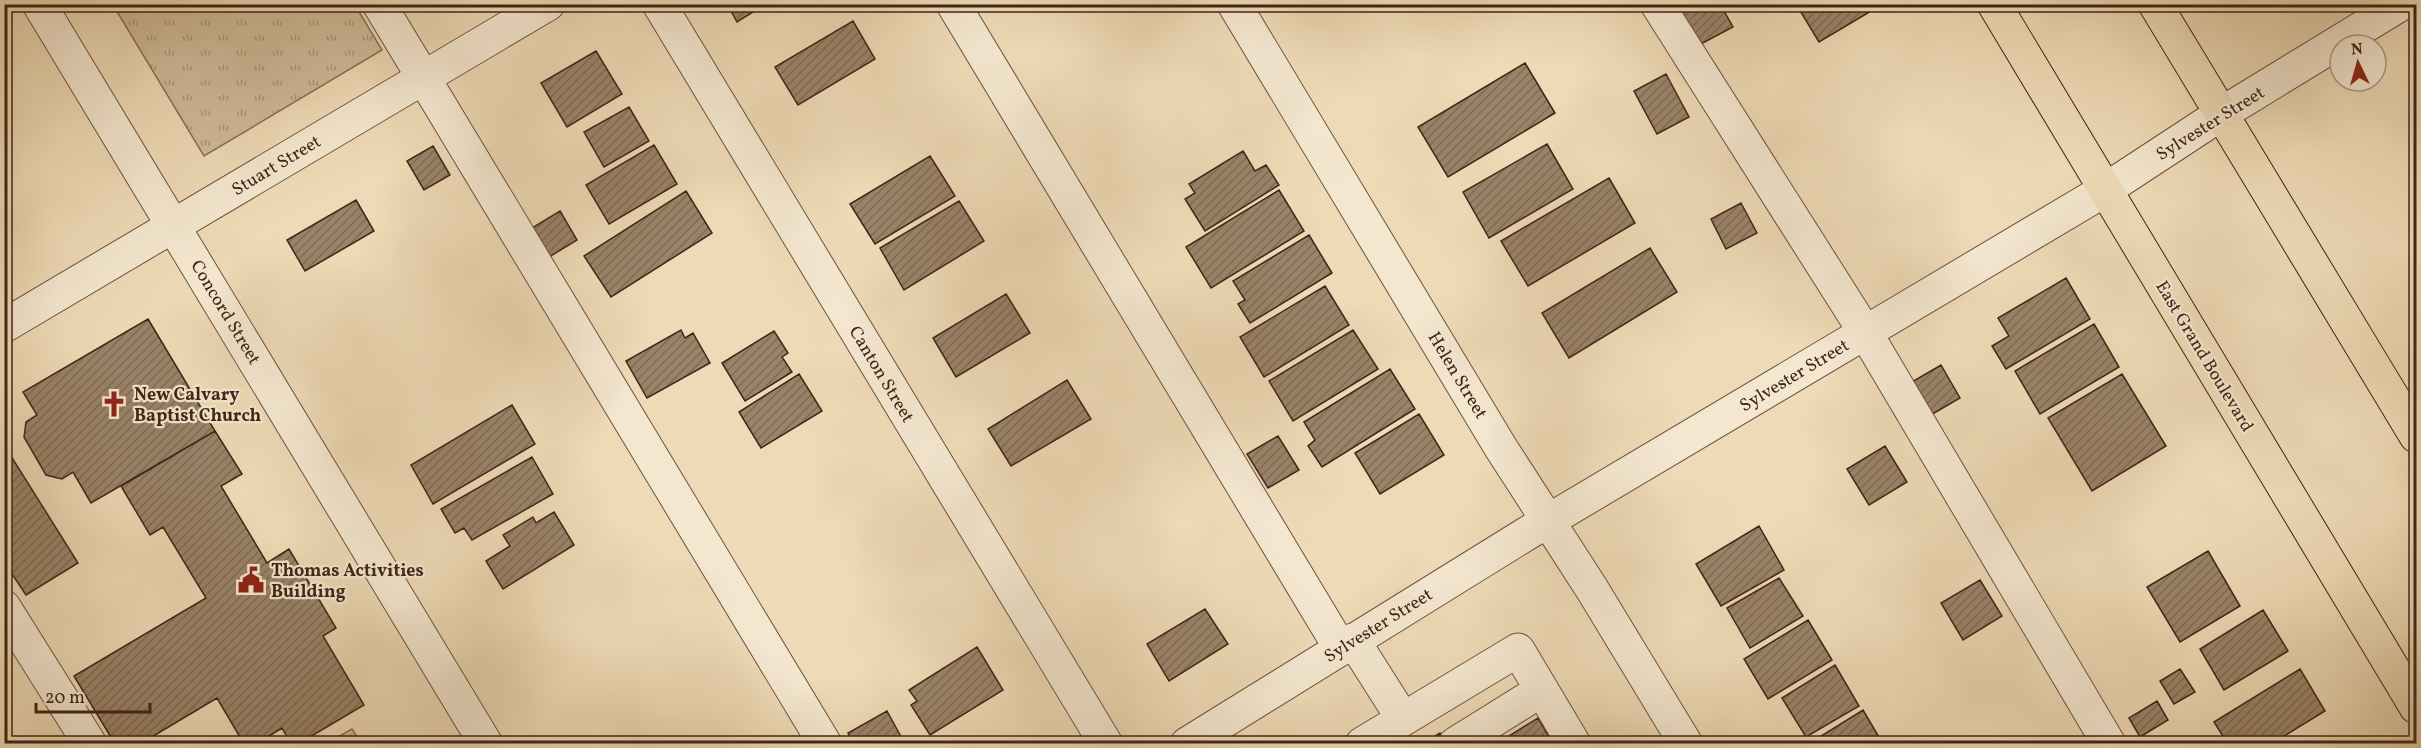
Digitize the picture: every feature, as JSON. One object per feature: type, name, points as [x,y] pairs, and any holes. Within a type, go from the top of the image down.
[{"type":"main road","name":"East Grand Boulevard","points":[[1994,4],[2416,707]]},
{"type":"main road","points":[[2155,4],[2416,436]]},
{"type":"street","name":"Concord Street","points":[[39,4],[486,744]]},
{"type":"street","points":[[379,4],[825,744]]},
{"type":"street","name":"Stuart Street","points":[[4,326],[548,4]]},
{"type":"street","name":"Canton Street","points":[[659,4],[1106,744]]},
{"type":"street","points":[[952,4],[1347,645],[1403,719]]},
{"type":"street","name":"Helen Street","points":[[1234,4],[1686,744]]},
{"type":"street","points":[[1657,4],[1866,332],[2109,744]]},
{"type":"street","name":"Sylvester Street","points":[[1187,744],[1548,521],[2105,190],[2221,114],[2401,4]]},
{"type":"street","points":[[4,607],[43,647],[90,744]]},
{"type":"street","points":[[1362,744],[1518,650],[1574,744]]},
{"type":"street","points":[[1455,744],[1542,690]]},
{"type":"green space","points":[[113,5],[355,5],[382,50],[204,156]]},
{"type":"green space","points":[[352,729],[361,743],[327,743]]},
{"type":"building","points":[[727,4],[766,4],[737,22]]},
{"type":"building","points":[[1689,4],[1720,4],[1733,27],[1699,45],[1679,10]]},
{"type":"building","points":[[1796,4],[1883,4],[1819,42]]},
{"type":"building","points":[[853,21],[875,59],[798,105],[775,67]]},
{"type":"building","points":[[596,51],[622,94],[567,127],[541,83]]},
{"type":"building","points":[[1525,63],[1555,113],[1448,177],[1418,127]]},
{"type":"building","points":[[1666,74],[1689,117],[1657,134],[1634,91]]},
{"type":"building","points":[[629,107],[649,141],[604,167],[584,132]]},
{"type":"building","points":[[1547,144],[1573,189],[1489,238],[1463,192]]},
{"type":"building","points":[[654,145],[677,184],[609,224],[586,185]]},
{"type":"building","points":[[433,146],[450,175],[424,190],[407,161]]},
{"type":"building","points":[[1243,151],[1255,171],[1266,165],[1279,185],[1205,231],[1185,199],[1195,193],[1189,184]]},
{"type":"building","points":[[930,156],[955,196],[875,244],[850,204]]},
{"type":"building","points":[[1609,178],[1635,223],[1528,286],[1501,241]]},
{"type":"building","points":[[1279,190],[1304,231],[1211,288],[1186,247]]},
{"type":"building","points":[[686,191],[712,233],[611,297],[584,256]]},
{"type":"building","points":[[356,200],[374,231],[305,271],[287,240]]},
{"type":"building","points":[[959,201],[984,241],[904,290],[880,248]]},
{"type":"building","points":[[1741,203],[1757,233],[1726,249],[1711,219]]},
{"type":"building","points":[[560,211],[577,240],[549,257],[532,228]]},
{"type":"building","points":[[1309,235],[1332,273],[1250,323],[1238,304],[1245,300],[1233,281]]},
{"type":"building","points":[[1650,248],[1677,292],[1569,358],[1542,313]]},
{"type":"building","points":[[2066,278],[2090,319],[2006,369],[1992,346],[2009,336],[1998,318]]},
{"type":"building","points":[[1325,286],[1349,325],[1264,377],[1240,337]]},
{"type":"building","points":[[1006,294],[1030,333],[956,377],[933,338]]},
{"type":"building","name":"New Calvary Baptist Church","points":[[148,319],[215,431],[91,503],[73,472],[62,479],[46,475],[24,437],[26,422],[37,415],[23,392]]},
{"type":"building","points":[[2094,324],[2119,367],[2040,414],[2015,371]]},
{"type":"building","points":[[681,330],[685,338],[693,333],[710,363],[647,398],[626,361]]},
{"type":"building","points":[[1353,330],[1378,369],[1293,421],[1269,381]]},
{"type":"building","points":[[774,331],[788,353],[782,357],[792,372],[745,401],[722,363]]},
{"type":"building","points":[[1941,365],[1960,398],[1924,419],[1905,386]]},
{"type":"building","points":[[1390,369],[1415,409],[1322,467],[1308,446],[1315,440],[1304,422]]},
{"type":"building","points":[[799,374],[822,411],[761,448],[739,412]]},
{"type":"building","points":[[2122,374],[2166,446],[2092,491],[2048,418]]},
{"type":"building","points":[[1067,380],[1091,419],[1011,466],[988,429]]},
{"type":"building","points":[[512,405],[535,444],[433,504],[411,465]]},
{"type":"building","points":[[1419,414],[1444,455],[1380,494],[1355,453]]},
{"type":"building","name":"Thomas Activities Building","points":[[215,431],[242,474],[221,486],[267,563],[289,549],[336,628],[323,636],[364,705],[298,744],[291,744],[282,728],[256,744],[244,744],[217,698],[140,744],[115,744],[74,676],[206,598],[163,527],[150,535],[121,486]]},
{"type":"building","points":[[1278,436],[1299,470],[1268,488],[1247,454]]},
{"type":"building","points":[[4,445],[78,563],[26,595],[4,562]]},
{"type":"building","points":[[1885,446],[1907,482],[1869,505],[1847,469]]},
{"type":"building","points":[[532,457],[553,494],[472,540],[464,528],[455,533],[441,509]]},
{"type":"building","points":[[554,512],[574,545],[503,589],[486,561],[510,546],[503,535],[533,517],[536,523]]},
{"type":"building","points":[[1759,526],[1784,570],[1721,606],[1696,564]]},
{"type":"building","points":[[2208,551],[2240,606],[2180,642],[2147,587]]},
{"type":"building","points":[[1779,578],[1803,616],[1750,648],[1727,608]]},
{"type":"building","points":[[1980,580],[2002,616],[1963,640],[1941,603]]},
{"type":"building","points":[[1205,609],[1228,644],[1169,681],[1147,644]]},
{"type":"building","points":[[2263,610],[2288,651],[2224,690],[2200,649]]},
{"type":"building","points":[[1808,620],[1832,660],[1768,699],[1744,659]]},
{"type":"building","points":[[977,647],[1003,690],[930,735],[911,705],[917,701],[909,690]]},
{"type":"building","points":[[1835,665],[1859,706],[1806,737],[1782,698]]},
{"type":"building","points":[[2180,669],[2195,692],[2174,704],[2160,681]]},
{"type":"building","points":[[2300,669],[2325,711],[2281,738],[2284,744],[2228,744],[2214,722]]},
{"type":"building","points":[[2157,701],[2168,720],[2140,737],[2129,718]]},
{"type":"building","points":[[1863,710],[1883,744],[1810,744],[1810,743]]},
{"type":"building","points":[[887,711],[905,744],[854,744],[848,733]]},
{"type":"building","points":[[1538,718],[1553,744],[1496,744]]},
{"type":"building","points":[[1440,733],[1447,744],[1422,744]]},
{"type":"place","name":"New Calvary Baptist Church","points":[[114,404]]},
{"type":"place","name":"Thomas Activities Building","points":[[251,580]]}]
